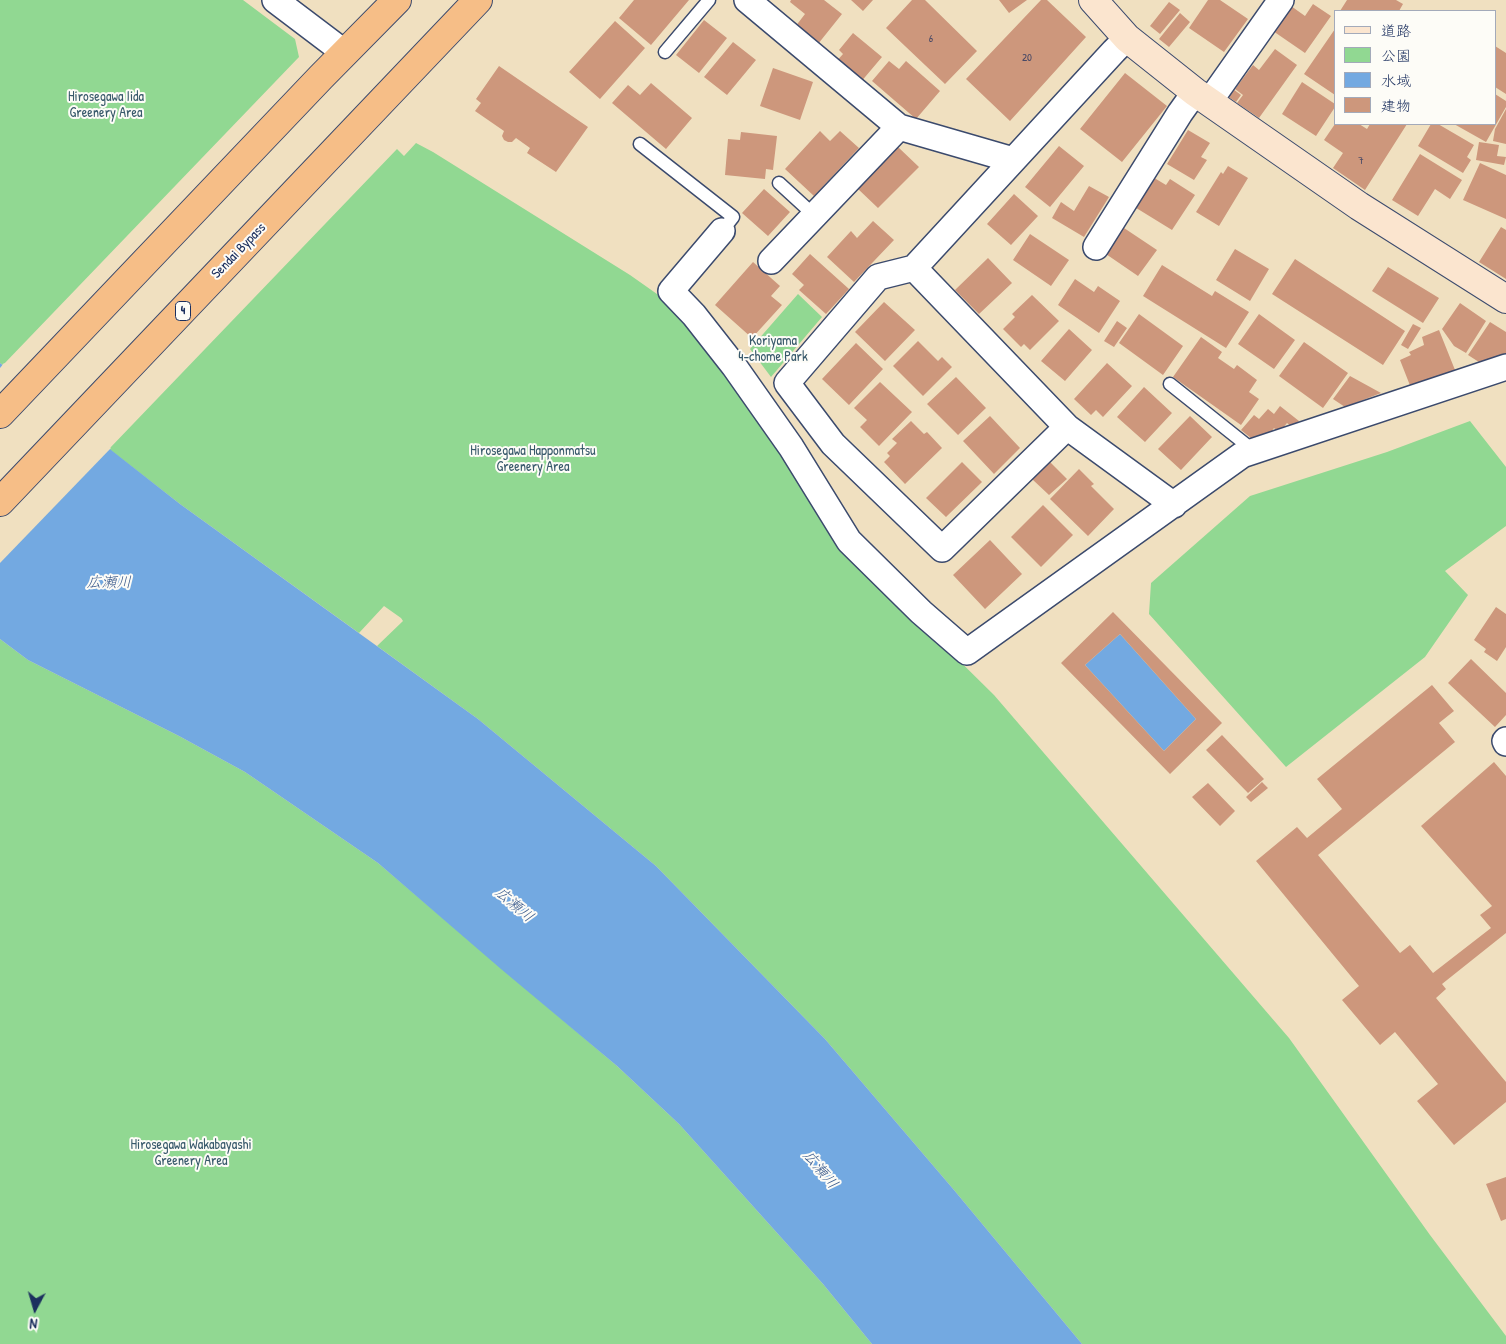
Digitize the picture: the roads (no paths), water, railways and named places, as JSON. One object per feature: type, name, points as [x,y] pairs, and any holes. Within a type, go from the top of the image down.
[{"type":"highway","points":[[0,414],[321,77],[397,0]]},
{"type":"highway","name":"Sendai Bypass","points":[[0,502],[478,0]]},
{"type":"street","points":[[275,0],[345,53]]},
{"type":"street","points":[[747,0],[899,127],[1013,160]]},
{"type":"street","points":[[1093,0],[1127,38],[1202,97],[1359,206],[1506,299]]},
{"type":"street","points":[[1096,247],[1185,105],[1202,97],[1281,0]]},
{"type":"street","points":[[1066,427],[942,549],[833,444],[786,383],[878,277],[914,268],[1127,38]]},
{"type":"street","points":[[771,261],[899,127]]},
{"type":"street","points":[[722,231],[671,291],[694,315],[734,366],[791,447],[849,542],[921,612],[967,652],[1242,456],[1506,367]]},
{"type":"street","points":[[914,268],[1066,427],[1174,505]]},
{"type":"lane","points":[[665,52],[709,0]]},
{"type":"lane","points":[[640,144],[734,217],[722,231]]},
{"type":"lane","points":[[779,183],[815,216]]},
{"type":"lane","points":[[1170,384],[1254,452]]},
{"type":"water","name":"広瀬川","points":[[0,363],[180,504],[478,719],[656,866],[825,1039],[1082,1344],[872,1344],[823,1284],[679,1124],[617,1066],[378,863],[245,772],[179,736],[28,660],[0,639]]},
{"type":"water","points":[[1120,634],[1196,719],[1164,751],[1085,665]]},
{"type":"park label","name":"Hirosegawa Iida Greenery Area","points":[[106,105]]},
{"type":"park label","name":"Koriyama 4-chome Park","points":[[773,350]]},
{"type":"park label","name":"Hirosegawa Happonmatsu Greenery Area","points":[[533,460]]},
{"type":"park label","name":"Hirosegawa Wakabayashi Greenery Area","points":[[191,1154]]}]
